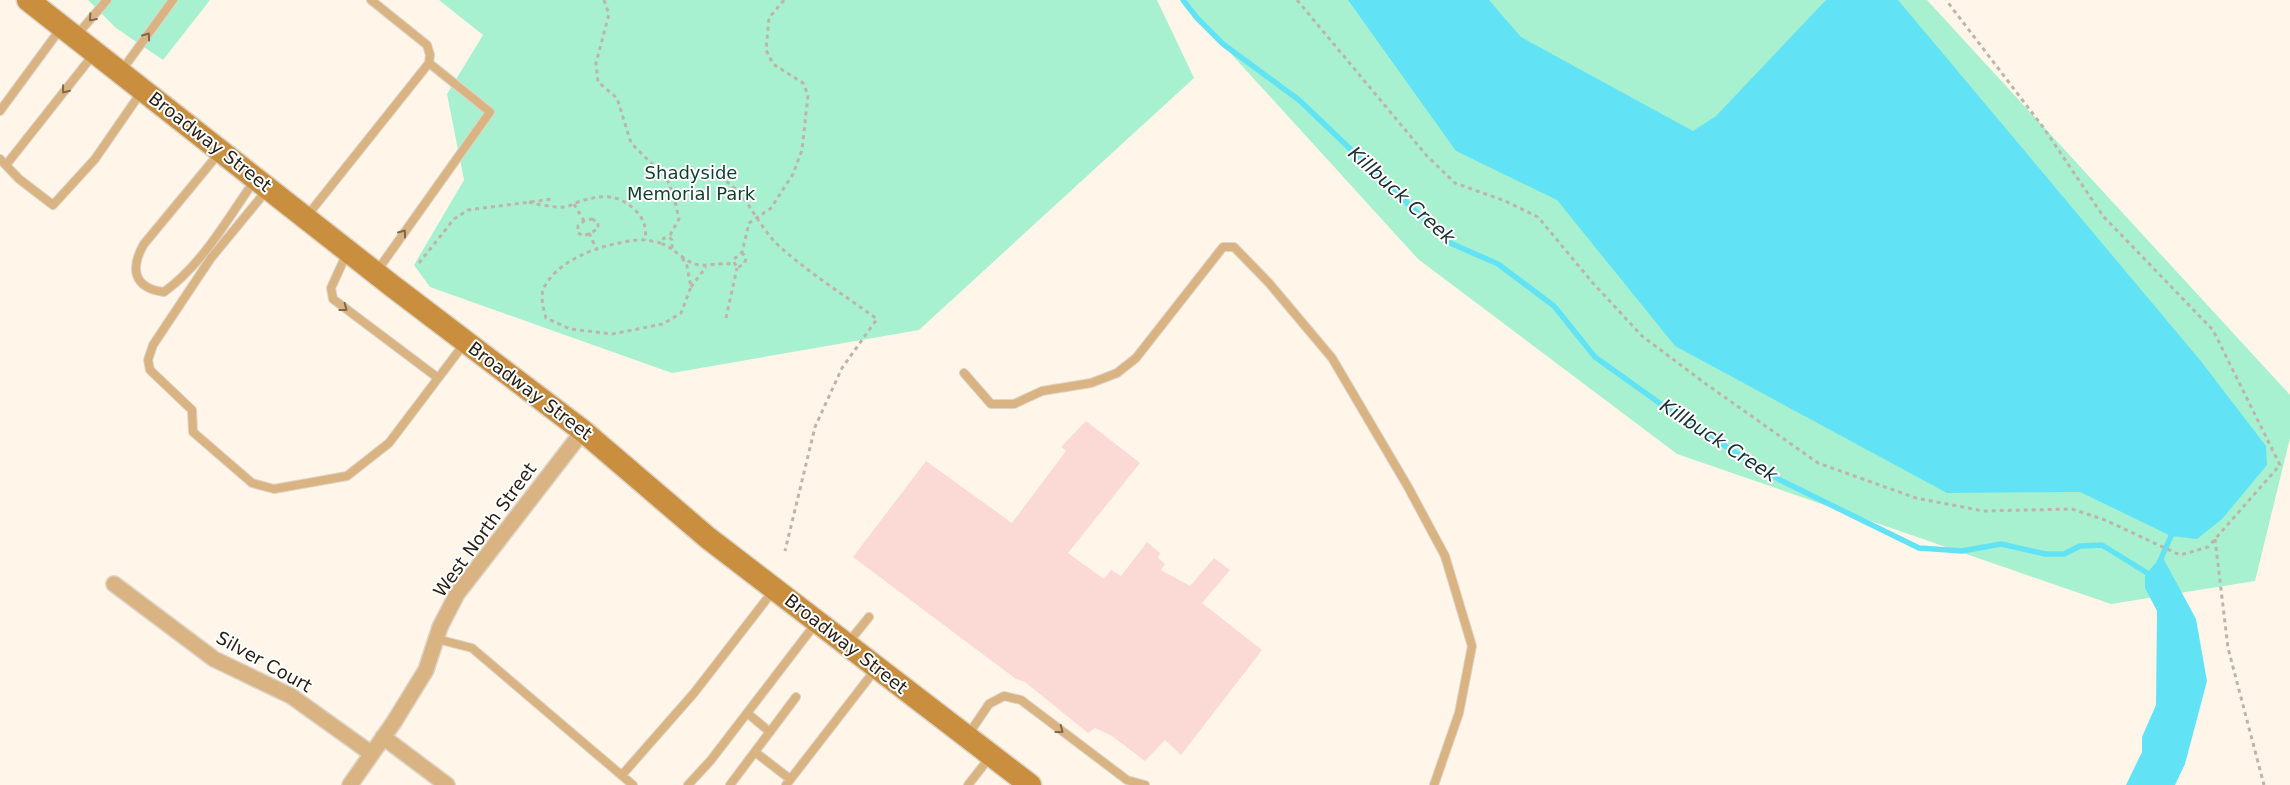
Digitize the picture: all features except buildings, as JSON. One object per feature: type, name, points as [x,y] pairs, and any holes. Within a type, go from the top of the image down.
[{"type":"main road","name":"Broadway Street","points":[[28,0],[375,273],[583,431],[708,538],[1030,785]]},
{"type":"street","name":"West North Street","points":[[350,785],[426,670],[437,639],[457,594],[583,431]]},
{"type":"street","name":"Silver Court","points":[[114,584],[214,659],[291,696],[372,754]]},
{"type":"street","points":[[383,737],[447,785]]},
{"type":"lane","points":[[0,111],[69,32],[107,0]]},
{"type":"lane","points":[[121,72],[173,0]]},
{"type":"lane","points":[[306,218],[429,63],[430,55],[427,45],[371,0]]},
{"type":"lane","points":[[95,52],[3,162],[19,179],[53,205],[95,159],[143,89]]},
{"type":"lane","points":[[375,273],[490,112],[429,63]]},
{"type":"lane","points":[[221,151],[144,244],[137,257],[135,271],[140,281],[152,290],[164,292],[177,282],[262,183]]},
{"type":"lane","points":[[262,183],[153,345],[150,353],[150,370],[192,410],[194,432],[198,438],[252,483],[274,489],[347,476],[389,443],[465,342]]},
{"type":"lane","points":[[964,372],[992,404],[1014,404],[1042,391],[1091,383],[1117,373],[1136,358],[1224,247],[1234,247],[1269,283],[1332,358],[1408,487],[1445,556],[1472,646],[1459,713],[1434,785]]},
{"type":"lane","points":[[348,252],[331,288],[333,300],[438,378]]},
{"type":"lane","points":[[622,775],[694,693],[774,589]]},
{"type":"lane","points":[[847,644],[868,617]]},
{"type":"lane","points":[[688,785],[711,760],[817,622]]},
{"type":"lane","points":[[437,639],[472,648],[633,785]]},
{"type":"lane","points":[[756,752],[788,782],[876,667]]},
{"type":"lane","points":[[966,736],[990,704],[1004,696],[1021,700],[1128,783],[1145,785]]},
{"type":"lane","points":[[730,785],[796,697]]},
{"type":"lane","points":[[747,713],[770,732]]},
{"type":"lane","points":[[968,785],[992,755]]},
{"type":"path","points":[[604,0],[609,14],[596,63],[598,82],[617,98],[631,143],[665,177],[674,197],[679,219],[670,237],[672,249]]},
{"type":"path","points":[[733,264],[733,260],[742,252],[749,223],[771,208],[793,174],[802,150],[808,95],[803,83],[773,64],[766,50],[765,39],[770,30],[769,18],[784,0]]},
{"type":"path","points":[[1297,0],[1427,156],[1456,183],[1505,201],[1538,217],[1592,282],[1642,336],[1818,463],[1916,498],[1983,512],[2072,509],[2104,520],[2180,556],[2208,547],[2280,464],[2213,330],[2103,216],[2043,127],[1946,0]]},
{"type":"path","points":[[665,177],[678,171],[689,170],[719,177],[732,185],[743,198],[755,218],[778,245],[877,319],[842,368],[815,427],[786,552]]},
{"type":"path","points":[[529,202],[538,205],[548,204],[565,207],[611,196],[624,200],[641,216],[646,231],[645,240]]},
{"type":"path","points":[[419,263],[454,219],[468,210],[553,199]]},
{"type":"path","points":[[574,204],[584,221]]},
{"type":"path","points":[[592,219],[598,222],[598,229],[589,233],[584,236],[578,233],[578,226],[584,221],[592,219]]},
{"type":"path","points":[[589,233],[596,248]]},
{"type":"path","points":[[661,243],[664,238],[670,237]]},
{"type":"path","points":[[706,266],[691,287],[681,313],[663,324],[612,334],[570,329],[546,318],[542,301],[545,284],[565,265],[596,248],[645,240],[661,243],[691,264],[706,266],[733,264],[737,268]]},
{"type":"path","points":[[726,318],[737,268],[744,264],[746,259],[742,252]]},
{"type":"path","points":[[681,256],[687,266],[691,287]]},
{"type":"path","points":[[2215,538],[2228,648],[2264,785]]},
{"type":"green space","points":[[88,0],[210,0],[163,60],[116,28]]},
{"type":"green space","name":"Shadyside Memorial Park","points":[[439,0],[1157,0],[1194,78],[919,330],[672,373],[430,287],[414,265],[464,180],[447,94],[483,35]]},
{"type":"green space","points":[[1182,0],[1927,0],[2290,395],[2290,438],[2255,581],[2111,604],[1677,454],[1418,259]]},
{"type":"water","points":[[1348,0],[1489,0],[1521,37],[1693,131],[1716,116],[1826,0],[1898,0],[2200,360],[2266,446],[2267,465],[2222,519],[2197,539],[2171,536],[2080,492],[1947,493],[1675,346],[1557,200],[1456,151]]},
{"type":"water","points":[[2162,556],[2196,619],[2207,681],[2185,764],[2175,785],[2126,785],[2142,752],[2142,737],[2156,705],[2157,611],[2145,588],[2145,575]]},
{"type":"waterway","name":"Killbuck Creek","points":[[1183,0],[1197,18],[1223,44],[1299,100],[1448,242],[1498,264],[1554,306],[1595,357],[1686,422],[1780,480],[1919,548],[1962,551],[2001,544],[2045,554],[2064,554],[2080,546],[2102,545],[2152,576]]},
{"type":"waterway","points":[[2159,563],[2171,536]]}]
